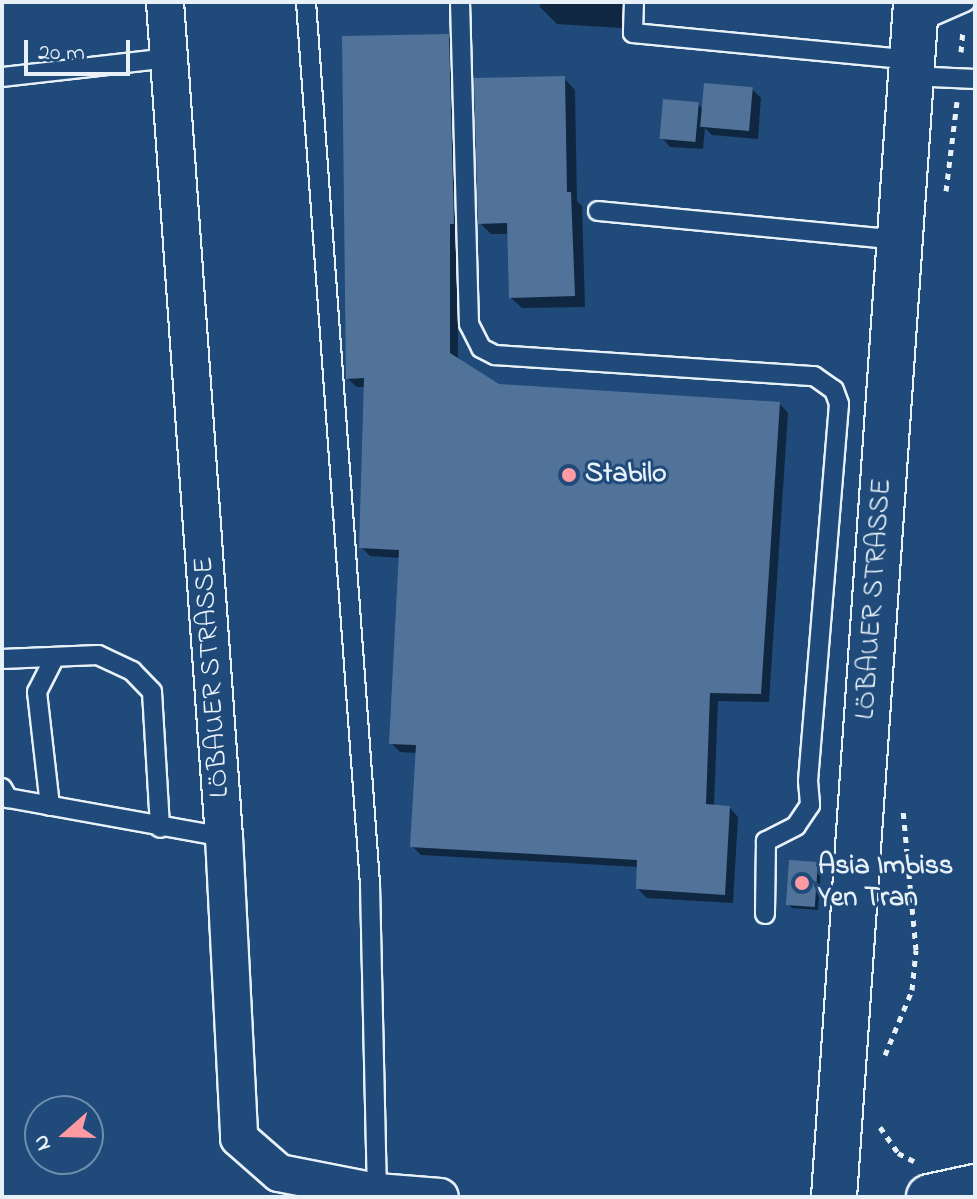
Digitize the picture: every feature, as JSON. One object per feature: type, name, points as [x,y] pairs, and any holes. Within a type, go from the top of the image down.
[{"type":"main road","name":"LÖBAUER STRASSE","points":[[834,1197],[913,39]]},
{"type":"main road","points":[[927,1180],[975,1187]]},
{"type":"street","name":"LÖBAUER STRASSE","points":[[165,2],[224,837],[239,1138],[279,1173],[377,1192],[440,1197]]},
{"type":"lane","points":[[306,2],[370,885],[377,1192]]},
{"type":"lane","points":[[460,2],[469,324],[481,348],[495,355],[814,376],[834,390],[839,404],[808,781],[810,805],[796,826],[766,841],[765,914]]},
{"type":"lane","points":[[634,2],[633,33],[913,39],[967,79]]},
{"type":"lane","points":[[913,39],[926,19],[965,2]]},
{"type":"lane","points":[[2,77],[169,58]]},
{"type":"lane","points":[[598,211],[899,240]]},
{"type":"lane","points":[[2,659],[98,655],[132,671],[152,692],[160,828]]},
{"type":"lane","points":[[50,806],[37,692],[55,657]]},
{"type":"lane","points":[[2,788],[8,798],[160,828],[224,837]]},
{"type":"path","points":[[945,199],[967,79],[965,2]]},
{"type":"path","points":[[880,1068],[912,990],[915,963],[903,795]]},
{"type":"path","points":[[879,1122],[885,1137],[898,1153],[927,1180]]},
{"type":"building","name":"Stabilo","points":[[449,34],[454,224],[450,224],[450,353],[499,384],[780,402],[761,694],[710,693],[706,804],[730,806],[725,895],[636,889],[637,860],[410,847],[416,745],[389,744],[399,550],[359,548],[364,378],[346,379],[342,36]]},
{"type":"building","points":[[565,76],[567,192],[571,192],[575,296],[509,298],[507,223],[478,224],[474,78]]},
{"type":"building","points":[[704,83],[753,87],[749,131],[700,127]]},
{"type":"building","points":[[663,99],[699,102],[695,142],[660,139]]},
{"type":"building","name":"Asia Imbiss Yen Tran","points":[[789,860],[818,862],[815,907],[786,905]]},
{"type":"place","name":"Stabilo","points":[[569,475]]},
{"type":"place","name":"Asia Imbiss Yen Tran","points":[[802,883]]}]
